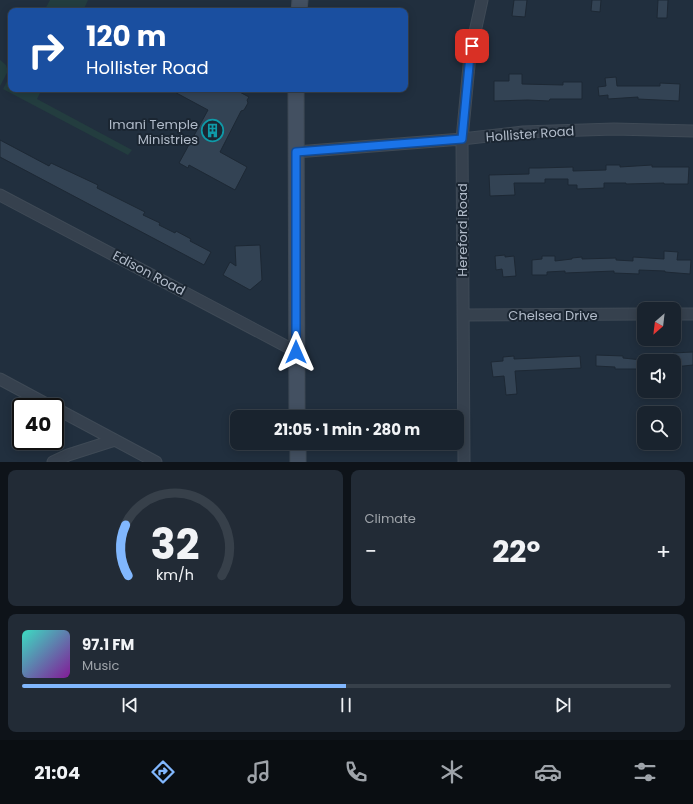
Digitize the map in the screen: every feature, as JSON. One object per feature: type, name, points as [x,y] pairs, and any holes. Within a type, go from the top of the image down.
[{"type":"street","name":"Hereford Road","points":[[464,462],[462,139],[470,55],[482,0]]},
{"type":"street","points":[[296,92],[297,410]]},
{"type":"street","name":"Hollister Road","points":[[296,152],[462,139],[523,132],[614,129],[693,131]]},
{"type":"street","name":"Edison Road","points":[[0,195],[296,352]]},
{"type":"street","name":"Chelsea Drive","points":[[462,316],[637,314]]},
{"type":"street","points":[[681,314],[693,314]]},
{"type":"street","points":[[0,379],[35,398]]},
{"type":"street","points":[[64,413],[156,462]]},
{"type":"street","points":[[53,462],[115,440]]},
{"type":"street","points":[[298,450],[298,462]]},
{"type":"green space","points":[[50,0],[88,0],[84,8],[46,8]]},
{"type":"green space","points":[[0,60],[6,65],[8,71],[0,86]]},
{"type":"green space","points":[[8,80],[8,92],[3,89]]},
{"type":"green space","points":[[9,92],[40,92],[37,99],[132,150],[128,155]]},
{"type":"building","points":[[514,0],[527,0],[525,17],[512,16]]},
{"type":"building","points":[[592,0],[601,0],[600,12],[591,11]]},
{"type":"building","points":[[658,0],[668,0],[667,18],[657,18]]},
{"type":"building","points":[[509,74],[522,74],[522,84],[563,85],[563,82],[582,82],[582,99],[550,99],[549,101],[494,101],[494,81],[509,81]]},
{"type":"building","points":[[616,77],[617,86],[660,86],[660,83],[680,84],[679,101],[638,99],[638,97],[608,99],[608,95],[599,96],[598,87],[606,86],[605,78]]},
{"type":"building","name":"Imani Temple Ministries","points":[[175,92],[240,92],[249,97],[247,100],[248,103],[244,110],[241,111],[220,152],[247,167],[235,190],[189,165],[188,168],[179,163],[208,110]]},
{"type":"building","points":[[0,140],[49,166],[51,163],[98,185],[97,188],[145,212],[143,215],[160,223],[159,225],[175,233],[176,231],[191,239],[190,241],[211,252],[204,265],[0,157]]},
{"type":"building","points":[[606,165],[620,165],[620,167],[652,165],[652,167],[689,167],[688,184],[604,183],[604,188],[577,189],[577,185],[568,185],[568,179],[545,179],[545,183],[514,183],[515,195],[490,196],[489,175],[529,174],[529,168],[573,167],[573,171],[606,170]]},
{"type":"building","points":[[260,245],[262,280],[250,290],[223,275],[230,262],[236,266],[235,246]]},
{"type":"building","points":[[664,251],[678,252],[677,260],[691,260],[690,274],[639,270],[639,274],[614,273],[614,271],[565,273],[565,271],[547,272],[547,275],[532,275],[532,260],[542,259],[542,256],[555,256],[555,261],[582,257],[582,259],[616,258],[616,260],[633,261],[633,257],[664,259]]},
{"type":"building","points":[[505,255],[505,257],[514,256],[516,276],[503,277],[502,269],[496,270],[495,256]]},
{"type":"building","points":[[693,352],[693,365],[681,366],[681,354],[673,353]]},
{"type":"building","points":[[596,355],[623,356],[623,358],[637,359],[637,369],[615,369],[615,367],[596,366]]},
{"type":"building","points":[[514,356],[514,359],[580,356],[581,368],[515,371],[517,394],[506,395],[504,376],[493,377],[491,362],[503,361],[503,357]]},
{"type":"place","name":"Imani Temple Ministries","points":[[213,131]]},
{"type":"route","points":[[296,352],[296,152],[462,139],[472,46]]}]
